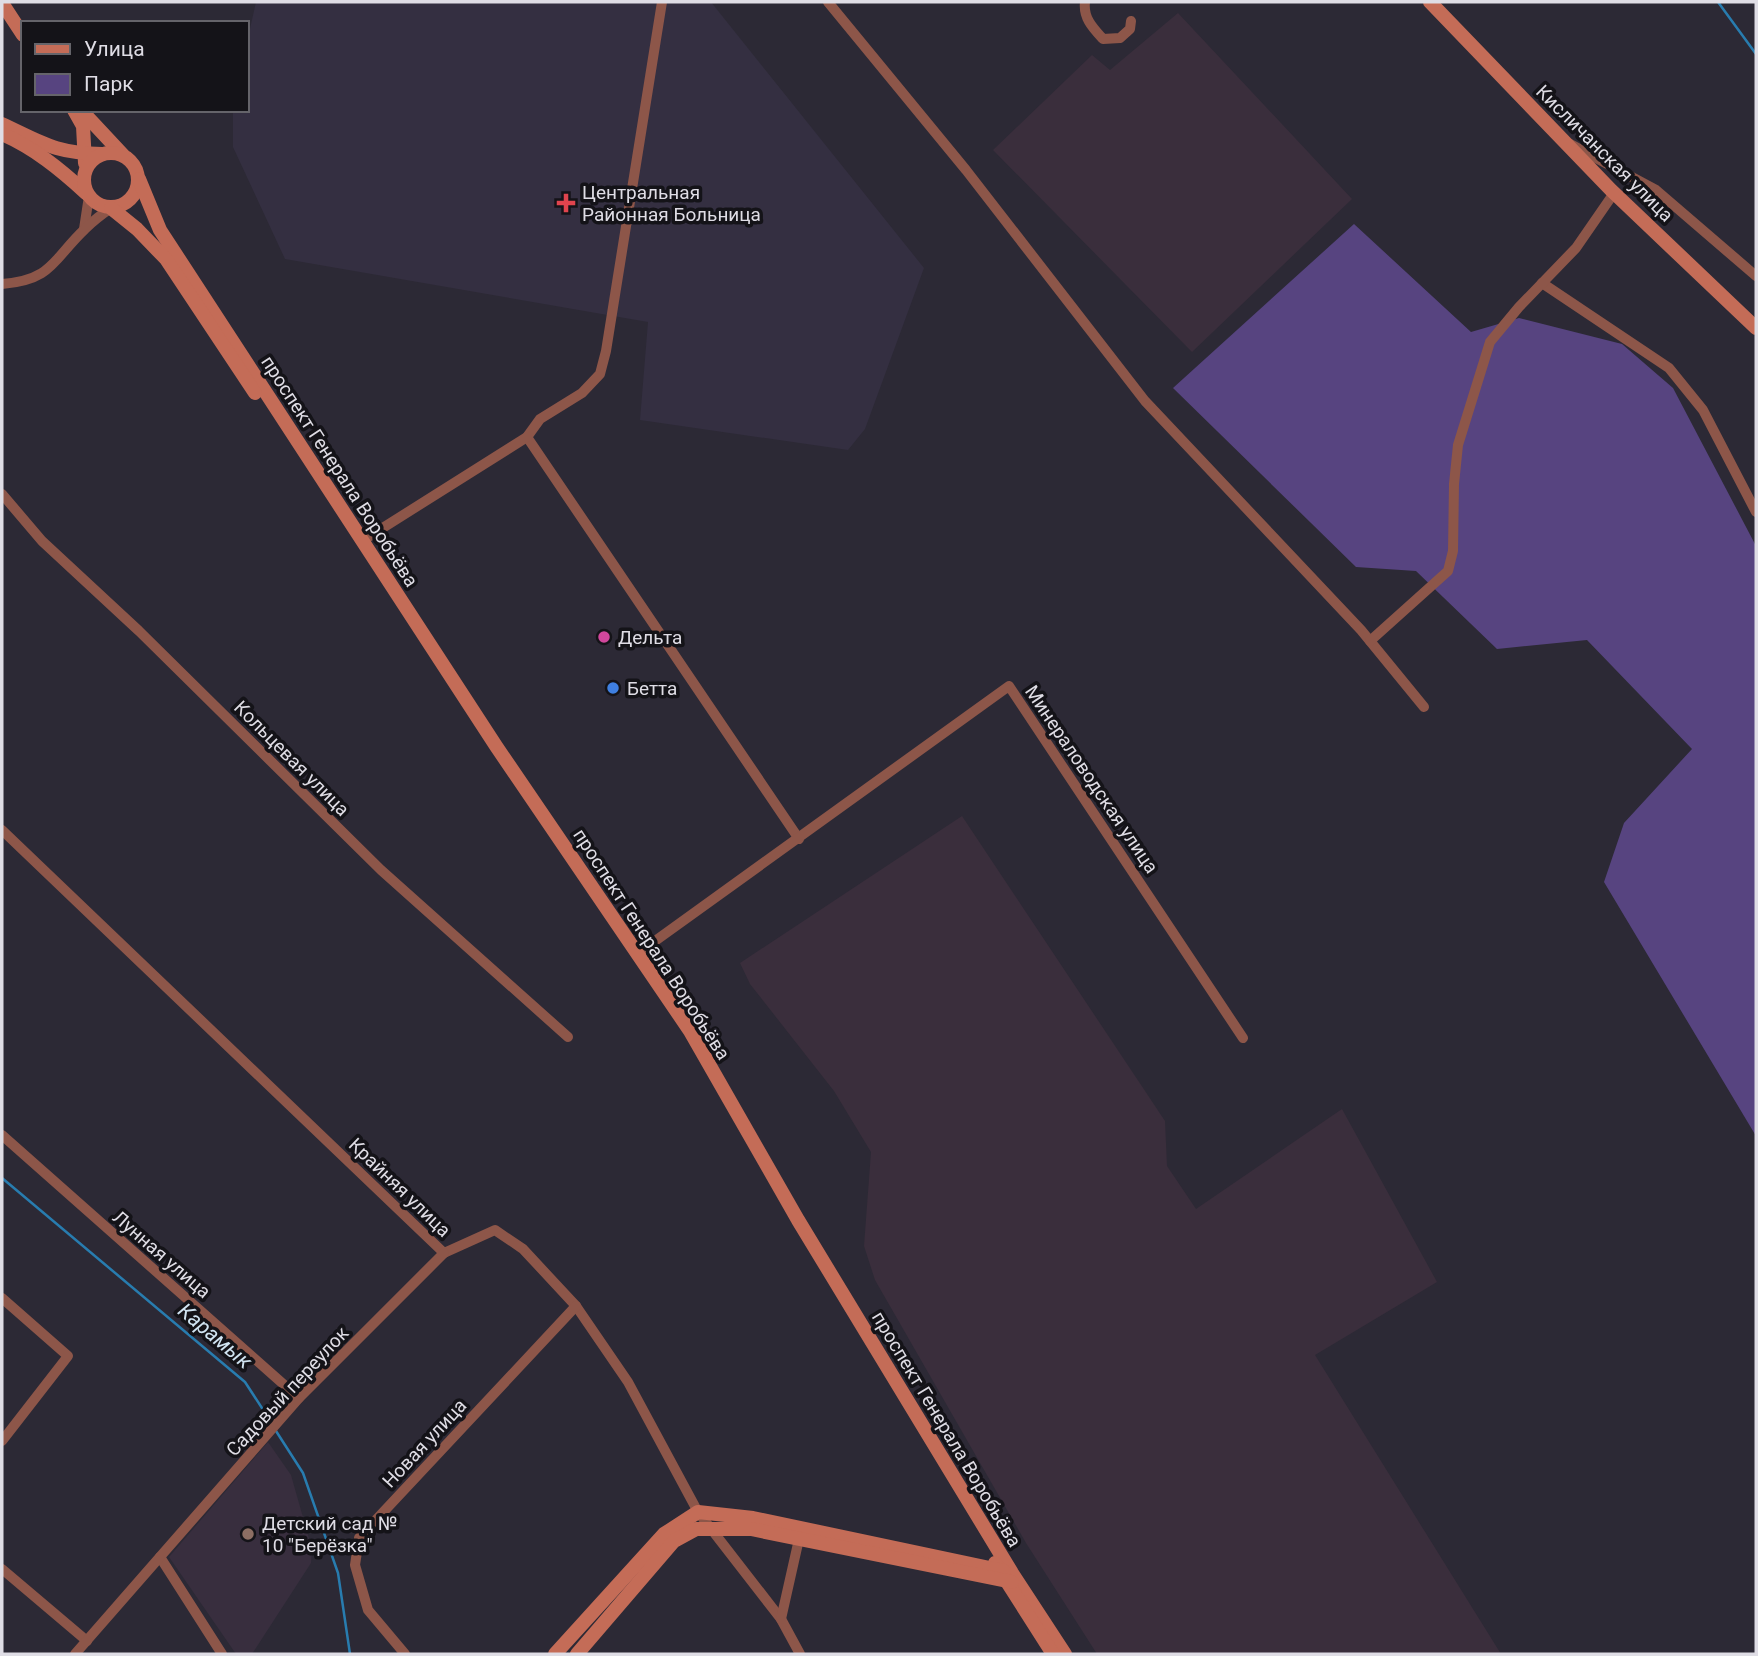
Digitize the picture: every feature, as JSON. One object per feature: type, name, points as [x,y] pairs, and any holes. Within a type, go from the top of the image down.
[{"type":"main road","points":[[9,2],[21,21]]},
{"type":"main road","name":"Кисличанская улица","points":[[1430,2],[1614,193],[1756,328]]},
{"type":"main road","points":[[2,3],[21,32]]},
{"type":"main road","points":[[62,151],[74,148],[79,143],[81,116]]},
{"type":"main road","points":[[81,116],[86,153],[84,182],[89,196]]},
{"type":"main road","points":[[81,116],[137,168],[160,230],[182,271]]},
{"type":"main road","points":[[2,124],[62,151],[102,154],[116,152],[123,155]]},
{"type":"main road","points":[[2,134],[60,169],[100,205],[111,208],[182,271]]},
{"type":"main road","points":[[84,175],[90,162],[102,154]]},
{"type":"main road","points":[[111,208],[132,198],[139,179]]},
{"type":"main road","name":"проспект Генерала Воробьёва","points":[[182,271],[496,746],[690,1031],[1053,1654]]},
{"type":"main road","name":"проспект Генерала Воробьёва","points":[[182,271],[679,1032],[1009,1577],[1065,1654]]},
{"type":"main road","points":[[555,1654],[664,1534],[698,1512],[753,1518],[1009,1577]]},
{"type":"main road","points":[[577,1654],[674,1541],[696,1529],[751,1529],[1009,1577]]},
{"type":"street","points":[[362,541],[527,437],[540,419],[582,393],[600,374],[613,310],[662,2]]},
{"type":"street","points":[[828,2],[966,170],[1145,401],[1370,641],[1424,707]]},
{"type":"street","points":[[1085,2],[1084,9],[1090,26],[1103,39],[1120,38],[1130,29],[1131,21]]},
{"type":"street","points":[[1564,140],[1656,190],[1756,276]]},
{"type":"street","points":[[1370,641],[1448,571],[1453,551],[1454,484],[1458,445],[1490,342],[1576,248],[1614,193]]},
{"type":"street","points":[[84,229],[89,196]]},
{"type":"street","points":[[2,284],[29,280],[47,271],[84,229],[111,208]]},
{"type":"street","points":[[1542,283],[1669,368],[1703,410],[1756,512]]},
{"type":"street","points":[[527,437],[799,839]]},
{"type":"street","name":"Кольцевая улица","points":[[2,494],[41,541],[139,631],[381,870],[568,1037]]},
{"type":"street","name":"Минераловодская улица","points":[[637,954],[1009,686],[1243,1038]]},
{"type":"street","name":"Крайняя улица","points":[[2,830],[444,1253],[495,1230],[523,1249],[576,1306],[628,1382],[698,1512],[781,1619],[800,1654]]},
{"type":"street","name":"Лунная улица","points":[[2,1135],[299,1398]]},
{"type":"street","name":"Садовый переулок","points":[[75,1654],[299,1398],[444,1253]]},
{"type":"street","points":[[2,1298],[68,1356],[2,1441]]},
{"type":"street","name":"Новая улица","points":[[405,1654],[368,1610],[355,1565],[359,1538],[576,1306]]},
{"type":"street","points":[[781,1619],[799,1539]]},
{"type":"street","points":[[160,1557],[222,1654]]},
{"type":"street","points":[[2,1569],[87,1641]]},
{"type":"shaded area","name":"Центральная Районная Больница","points":[[256,2],[711,2],[924,268],[865,429],[848,450],[640,420],[648,322],[285,259],[233,147],[233,112],[248,112],[248,38]]},
{"type":"shaded area","points":[[1178,13],[1352,199],[1192,352],[993,150],[1092,55],[1110,70]]},
{"type":"shaded area","points":[[962,816],[1165,1121],[1167,1166],[1196,1209],[1342,1109],[1437,1282],[1315,1355],[1501,1654],[1097,1654],[1026,1543],[875,1280],[864,1246],[871,1152],[834,1091],[750,984],[740,963]]},
{"type":"shaded area","name":"Детский сад № 10 \"Берёзка\"","points":[[268,1442],[291,1475],[312,1549],[311,1563],[252,1654],[236,1654],[169,1557]]},
{"type":"green space","points":[[1354,224],[1471,332],[1519,318],[1622,344],[1673,388],[1756,546],[1756,1136],[1604,882],[1624,823],[1692,749],[1587,640],[1497,649],[1416,571],[1356,567],[1173,388]]},
{"type":"waterway","points":[[1718,2],[1756,54]]},
{"type":"waterway","name":"Карамык","points":[[2,1178],[245,1382],[273,1425]]},
{"type":"waterway","name":"Карамык","points":[[276,1431],[303,1473],[338,1573],[350,1654]]},
{"type":"place","name":"Центральная Районная Больница","points":[[566,203]]},
{"type":"place","name":"Дельта","points":[[604,637]]},
{"type":"place","name":"Бетта","points":[[613,688]]},
{"type":"place","name":"Детский сад № 10 \"Берёзка\"","points":[[248,1534]]}]
